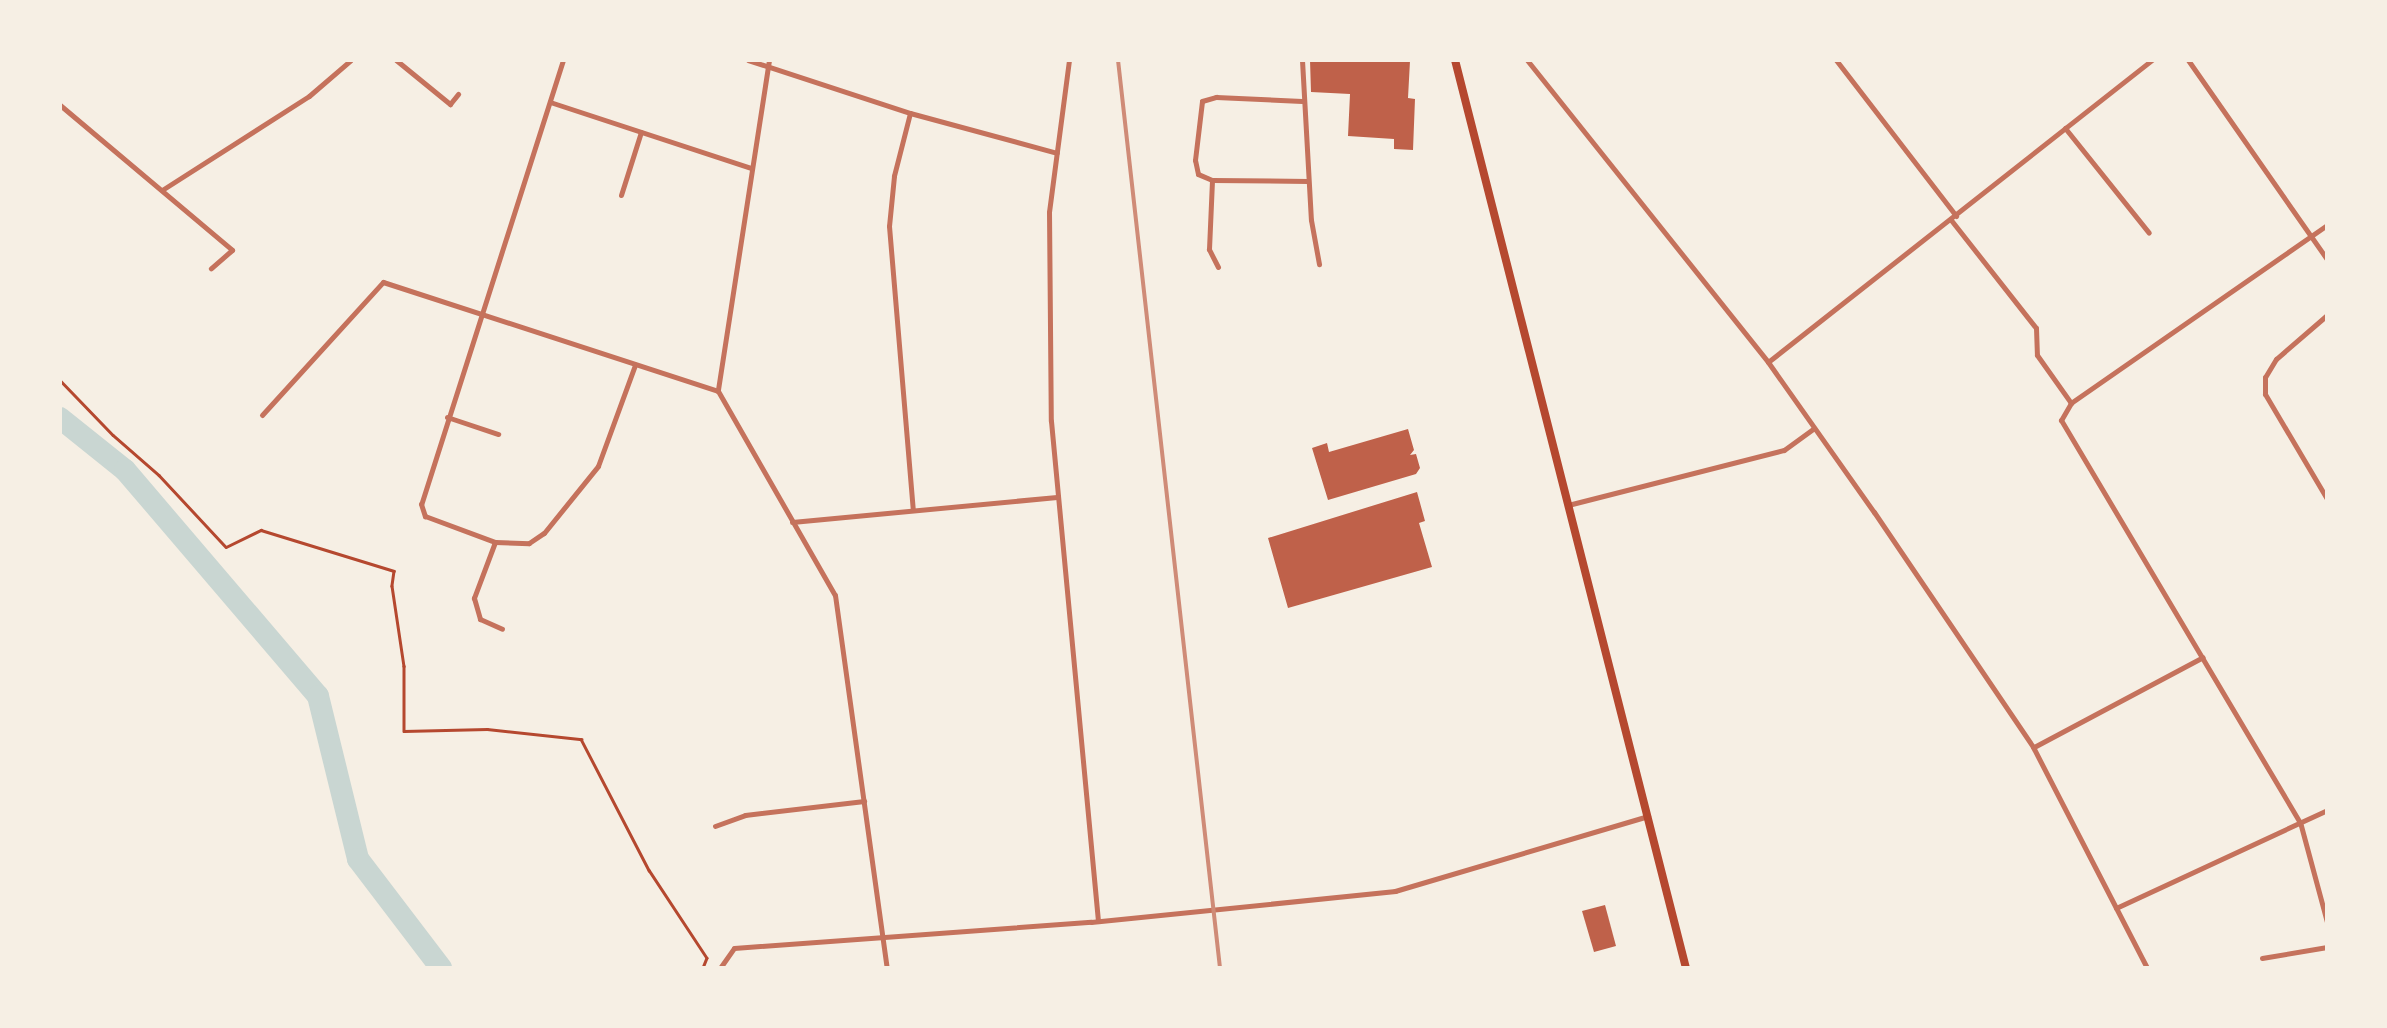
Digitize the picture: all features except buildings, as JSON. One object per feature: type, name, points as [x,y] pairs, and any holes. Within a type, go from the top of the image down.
[{"type":"main road","points":[[1456,60],[1686,968]]},
{"type":"street","points":[[162,190],[309,96],[351,60]]},
{"type":"street","points":[[396,60],[450,104],[458,94]]},
{"type":"street","points":[[563,60],[421,504],[425,516],[495,542],[512,546],[529,543],[544,532],[598,466],[634,365]]},
{"type":"street","points":[[748,60],[910,113],[1058,153]]},
{"type":"street","points":[[769,60],[718,390],[835,595],[888,968]]},
{"type":"street","points":[[1069,60],[1050,212],[1056,497],[1098,921]]},
{"type":"street","points":[[1302,60],[1313,244],[1319,264]]},
{"type":"street","points":[[1528,60],[1768,362],[2033,748],[2147,968]]},
{"type":"street","points":[[1836,60],[2036,328],[2037,355],[2071,403]]},
{"type":"street","points":[[1768,362],[2152,60]]},
{"type":"street","points":[[2188,60],[2327,258]]},
{"type":"street","points":[[1302,101],[1216,97],[1202,101],[1195,160],[1198,174],[1212,180],[1308,181]]},
{"type":"street","points":[[550,102],[751,168]]},
{"type":"street","points":[[60,105],[232,250],[212,268]]},
{"type":"street","points":[[910,113],[894,176],[889,226],[914,510]]},
{"type":"street","points":[[2065,128],[2149,233]]},
{"type":"street","points":[[621,195],[642,132]]},
{"type":"street","points":[[1212,180],[1209,249],[1218,267]]},
{"type":"street","points":[[2327,224],[2071,403],[2063,413],[2063,426],[2300,822],[2327,921]]},
{"type":"street","points":[[262,415],[383,282],[718,390]]},
{"type":"street","points":[[2327,314],[2276,359],[2265,377],[2265,394],[2327,498]]},
{"type":"street","points":[[448,417],[498,434]]},
{"type":"street","points":[[1568,505],[1784,450],[1814,428]]},
{"type":"street","points":[[792,522],[1056,497]]},
{"type":"street","points":[[495,542],[474,598],[480,618],[502,629]]},
{"type":"street","points":[[2033,748],[2203,657]]},
{"type":"street","points":[[715,826],[746,815],[864,801]]},
{"type":"street","points":[[2116,908],[2327,810]]},
{"type":"street","points":[[720,968],[734,948],[1098,921],[1395,891],[1648,816]]},
{"type":"street","points":[[2262,958],[2327,947]]},
{"type":"path","points":[[60,380],[76,392],[112,435],[159,475],[226,548],[261,530],[394,571],[392,586],[404,666],[404,731],[488,729],[581,739],[649,870],[707,958],[703,968]]},
{"type":"waterway","points":[[60,418],[125,470],[318,696],[358,859],[441,968]]},
{"type":"railway","points":[[1118,60],[1220,968]]}]
